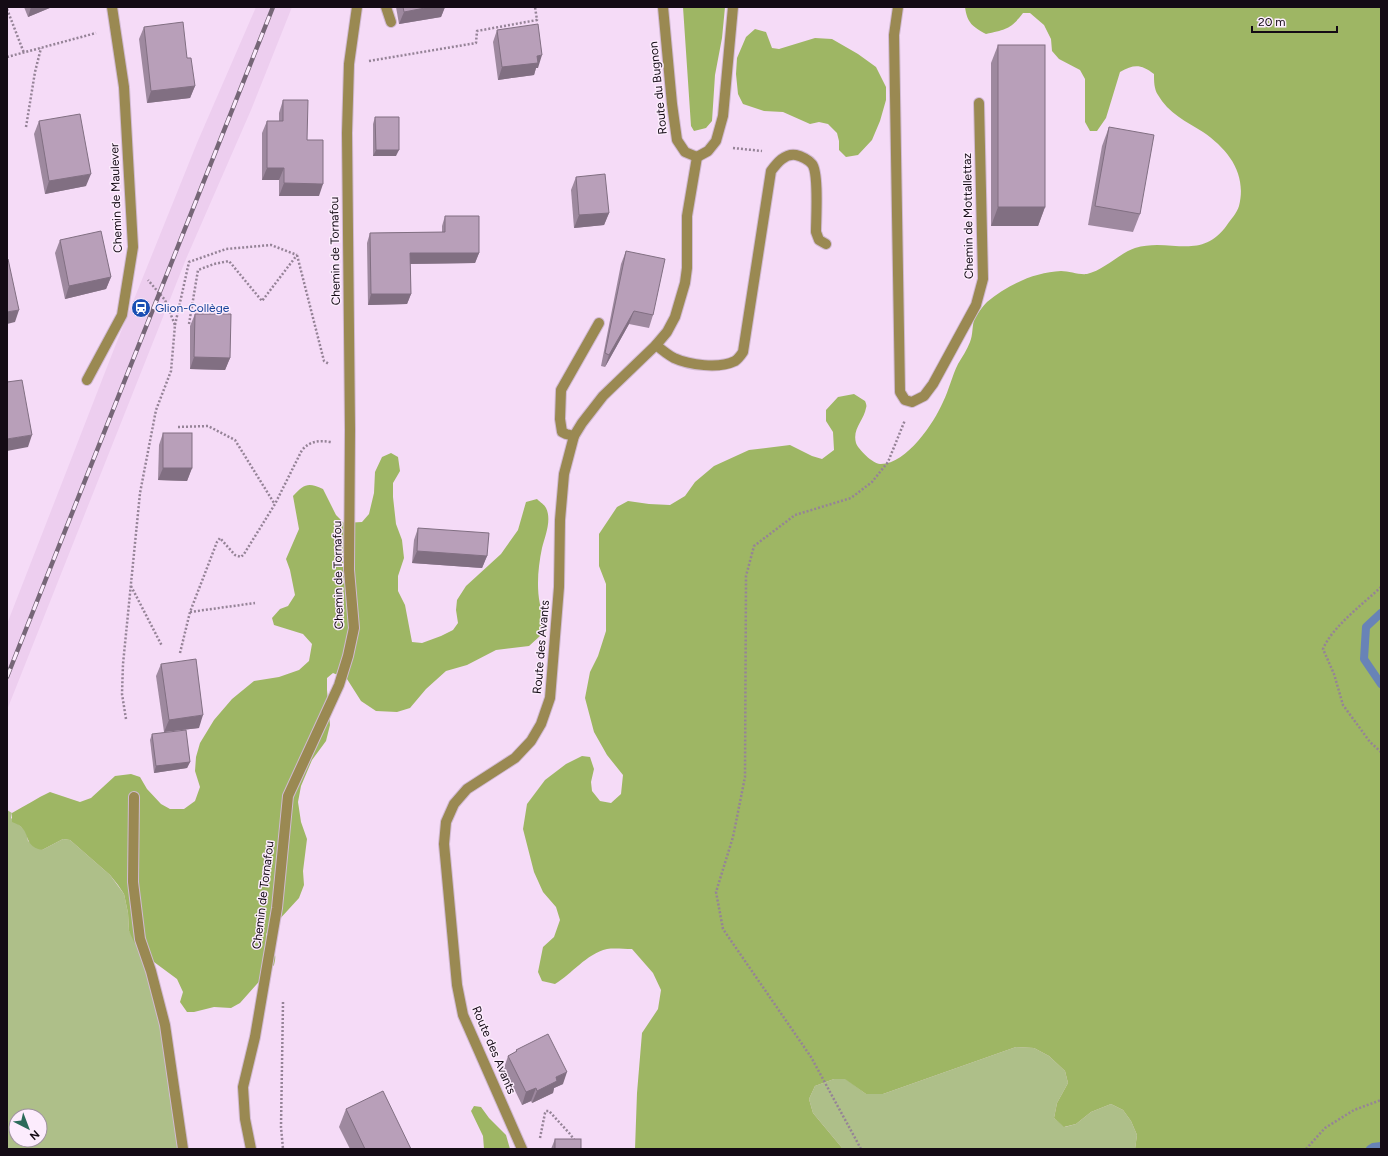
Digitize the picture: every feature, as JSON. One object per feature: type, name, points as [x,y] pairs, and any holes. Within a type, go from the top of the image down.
[{"type":"street","name":"Chemin de Maulever","points":[[87,380],[122,315],[133,247],[124,87],[112,7]]},
{"type":"street","name":"Chemin de Tornafou","points":[[251,1149],[244,1119],[243,1087],[255,1037],[277,908],[288,796],[338,684],[348,656],[354,628],[349,570],[350,378],[347,132],[349,64],[357,7]]},
{"type":"street","points":[[386,7],[390,22]]},
{"type":"street","name":"Route du Bugnon","points":[[663,7],[672,104],[677,140],[685,152],[697,157]]},
{"type":"street","points":[[697,157],[708,151],[716,140],[723,116],[733,7]]},
{"type":"street","points":[[898,7],[894,36],[900,392],[905,400],[912,402]]},
{"type":"street","name":"Chemin de Mottallettaz","points":[[912,402],[924,396],[933,384],[976,305],[983,279],[979,102]]},
{"type":"street","points":[[656,345],[672,358],[686,363],[716,366],[736,360],[743,352],[771,171],[777,162],[784,158],[795,155],[805,158],[813,164],[816,175],[816,232],[819,240],[826,244]]},
{"type":"street","name":"Route des Avants","points":[[522,1149],[463,1015],[457,984],[444,844],[446,822],[454,804],[467,789],[515,758],[531,741],[541,724],[550,698],[559,587],[561,512],[564,474],[574,436],[603,396],[656,345],[667,332],[674,317],[685,283],[687,263],[687,216],[697,157]]},
{"type":"street","points":[[574,436],[562,432],[560,419],[561,390],[599,323]]},
{"type":"street","points":[[134,797],[133,882],[140,939],[151,971],[165,1025],[183,1149]]},
{"type":"path","points":[[349,64],[476,43],[477,31],[537,20],[535,7]]},
{"type":"path","points":[[7,9],[24,53]]},
{"type":"path","points":[[7,57],[116,27]]},
{"type":"path","points":[[26,127],[35,72],[41,48]]},
{"type":"path","points":[[729,148],[769,152]]},
{"type":"path","points":[[126,719],[122,694],[122,671],[140,493],[156,410],[171,371],[175,325],[189,262],[226,249],[271,245],[297,255]]},
{"type":"path","points":[[297,255],[324,361],[350,378]]},
{"type":"path","points":[[188,324],[198,270],[214,264],[229,261],[262,301],[297,255]]},
{"type":"path","points":[[130,264],[147,278],[165,300],[175,325]]},
{"type":"path","points":[[861,1149],[811,1057],[723,929],[716,892],[733,837],[745,777],[746,576],[754,546],[795,515],[851,498],[872,482],[888,462],[912,402]]},
{"type":"path","points":[[178,427],[208,426],[235,440],[274,504]]},
{"type":"path","points":[[180,653],[190,612],[217,542],[220,538],[235,555],[241,557],[244,554],[274,504],[302,450],[307,445]]},
{"type":"path","points":[[131,586],[162,646]]},
{"type":"path","points":[[1381,587],[1340,626],[1327,640],[1323,649],[1334,674],[1343,705],[1370,742],[1381,752]]},
{"type":"path","points":[[190,612],[255,603]]},
{"type":"path","points":[[283,1000],[281,1127],[283,1149]]},
{"type":"path","points":[[1306,1149],[1325,1128],[1354,1110],[1381,1100]]},
{"type":"path","points":[[539,1140],[545,1113],[546,1111],[549,1111],[576,1142]]},
{"type":"shaded area","points":[[256,7],[292,7],[251,110],[186,259],[7,710],[7,624],[116,344],[197,143]]},
{"type":"green space","points":[[683,7],[725,7],[722,38],[715,75],[712,121],[706,128],[694,131],[691,126]]},
{"type":"green space","points":[[965,7],[1381,7],[1381,1149],[1135,1149],[1137,1135],[1131,1121],[1123,1110],[1111,1104],[1091,1112],[1076,1124],[1064,1127],[1054,1118],[1057,1103],[1068,1083],[1065,1071],[1049,1056],[1034,1048],[1016,1047],[883,1094],[866,1094],[845,1079],[834,1079],[815,1086],[809,1099],[813,1113],[843,1149],[635,1149],[637,1093],[642,1033],[658,1009],[661,990],[653,973],[632,949],[607,949],[592,955],[555,984],[542,981],[538,972],[543,947],[554,937],[560,920],[556,907],[543,892],[534,872],[523,829],[527,804],[545,780],[566,764],[582,756],[590,757],[594,769],[591,782],[592,791],[600,801],[611,803],[621,794],[623,775],[607,755],[594,732],[585,698],[590,672],[598,656],[606,631],[606,584],[599,566],[599,534],[617,507],[628,501],[670,505],[685,496],[695,482],[714,466],[749,450],[790,445],[812,456],[822,459],[834,450],[833,432],[826,421],[826,410],[838,397],[854,394],[865,401],[866,405],[865,412],[856,433],[855,438],[857,446],[866,456],[874,462],[880,464],[900,458],[918,441],[939,411],[958,364],[972,337],[975,318],[985,304],[1003,290],[1022,280],[1051,272],[1061,271],[1087,274],[1100,269],[1129,250],[1148,245],[1196,246],[1207,243],[1217,236],[1238,209],[1241,194],[1238,173],[1234,164],[1221,147],[1212,139],[1167,107],[1156,90],[1154,74],[1145,68],[1137,66],[1133,66],[1120,72],[1106,118],[1097,131],[1090,131],[1085,122],[1085,79],[1080,70],[1059,59],[1052,51],[1051,39],[1044,25],[1030,13],[1023,13],[1011,26],[986,34],[971,24],[967,17]]},
{"type":"green space","points":[[755,29],[766,32],[772,48],[779,49],[815,38],[832,39],[858,54],[876,67],[886,87],[886,100],[880,121],[872,140],[858,155],[846,157],[839,150],[837,133],[828,124],[819,122],[810,124],[783,112],[764,111],[743,104],[738,94],[736,74],[737,58],[746,37]]},
{"type":"green space","points":[[391,453],[398,457],[400,471],[393,483],[396,524],[402,540],[404,558],[398,576],[398,591],[405,605],[412,642],[422,643],[453,630],[458,623],[456,610],[457,600],[466,586],[501,554],[518,530],[526,502],[537,499],[544,505],[548,513],[548,523],[540,557],[538,576],[540,605],[546,622],[540,636],[529,646],[496,650],[467,665],[446,671],[426,689],[410,708],[397,712],[376,711],[361,701],[347,679],[333,673],[327,678],[330,725],[326,741],[312,760],[301,786],[298,802],[301,822],[307,839],[303,871],[304,885],[299,898],[266,934],[267,939],[274,951],[274,965],[240,1003],[231,1008],[214,1007],[194,1012],[187,1012],[180,1002],[183,992],[177,979],[154,962],[134,942],[129,931],[128,913],[124,894],[110,875],[70,840],[63,839],[42,850],[35,848],[29,841],[23,829],[19,825],[12,822],[12,813],[50,792],[80,802],[91,798],[115,776],[131,774],[140,777],[147,789],[161,804],[170,809],[184,809],[195,801],[200,787],[195,771],[196,757],[200,743],[214,720],[232,699],[254,681],[279,677],[299,670],[309,661],[312,644],[303,634],[274,625],[272,618],[280,609],[288,606],[295,595],[290,570],[286,559],[299,529],[293,496],[306,485],[314,485],[323,489],[336,515],[344,523],[362,522],[369,514],[374,493],[375,472],[382,457]]},
{"type":"green space","points":[[7,810],[12,813],[11,818],[26,831],[28,841],[42,850],[63,839],[70,840],[110,875],[124,894],[128,913],[129,931],[141,949],[163,1038],[178,1149],[7,1149]]},
{"type":"green space","points":[[1016,1047],[1034,1048],[1049,1056],[1065,1071],[1068,1083],[1057,1103],[1054,1118],[1065,1127],[1076,1124],[1091,1112],[1111,1104],[1123,1110],[1131,1121],[1137,1135],[1135,1149],[843,1149],[813,1113],[809,1099],[815,1086],[834,1079],[846,1079],[866,1094],[883,1094]]},
{"type":"green space","points":[[474,1106],[481,1107],[489,1118],[506,1135],[510,1149],[484,1149],[483,1136],[471,1111]]},
{"type":"building","points":[[403,7],[430,7],[404,12]]},
{"type":"building","points":[[183,22],[187,58],[191,58],[195,86],[151,91],[144,27]]},
{"type":"building","points":[[538,24],[542,55],[537,56],[538,63],[502,67],[497,30]]},
{"type":"building","points":[[998,45],[1045,45],[1045,207],[998,207]]},
{"type":"building","points":[[283,100],[308,100],[307,140],[323,140],[323,184],[284,183],[284,168],[267,168],[267,121],[283,121]]},
{"type":"building","points":[[80,114],[91,174],[49,181],[39,121]]},
{"type":"building","points":[[375,117],[399,117],[399,150],[376,150]]},
{"type":"building","points":[[1109,127],[1154,135],[1140,214],[1095,206]]},
{"type":"building","points":[[605,174],[609,213],[579,215],[576,177]]},
{"type":"building","points":[[445,216],[479,216],[479,253],[410,253],[411,294],[371,294],[370,233],[445,232]]},
{"type":"building","points":[[101,231],[111,277],[69,286],[60,240]]},
{"type":"building","points":[[626,251],[665,259],[653,315],[634,311],[609,355],[605,353]]},
{"type":"building","points":[[8,259],[19,310],[7,312],[7,260]]},
{"type":"building","points":[[195,314],[231,314],[230,358],[194,357]]},
{"type":"building","points":[[22,380],[32,435],[7,439],[7,382]]},
{"type":"building","points":[[163,433],[192,433],[192,468],[163,468]]},
{"type":"building","points":[[418,528],[489,533],[487,556],[417,551]]},
{"type":"building","points":[[196,659],[203,715],[169,720],[161,664]]},
{"type":"building","points":[[186,730],[190,762],[156,766],[152,734]]},
{"type":"building","points":[[548,1034],[567,1072],[556,1077],[557,1081],[537,1091],[536,1088],[526,1092],[508,1056],[517,1051],[516,1050]]},
{"type":"building","points":[[383,1091],[411,1149],[365,1149],[346,1109]]},
{"type":"building","points":[[555,1139],[581,1139],[581,1149],[555,1149]]},
{"type":"waterway","points":[[1381,613],[1366,627],[1364,659],[1381,684]]},
{"type":"waterway","points":[[1370,1149],[1381,1146]]},
{"type":"railway","points":[[7,677],[273,7]]},
{"type":"place","name":"Glion-Collège","points":[[141,308]]}]
